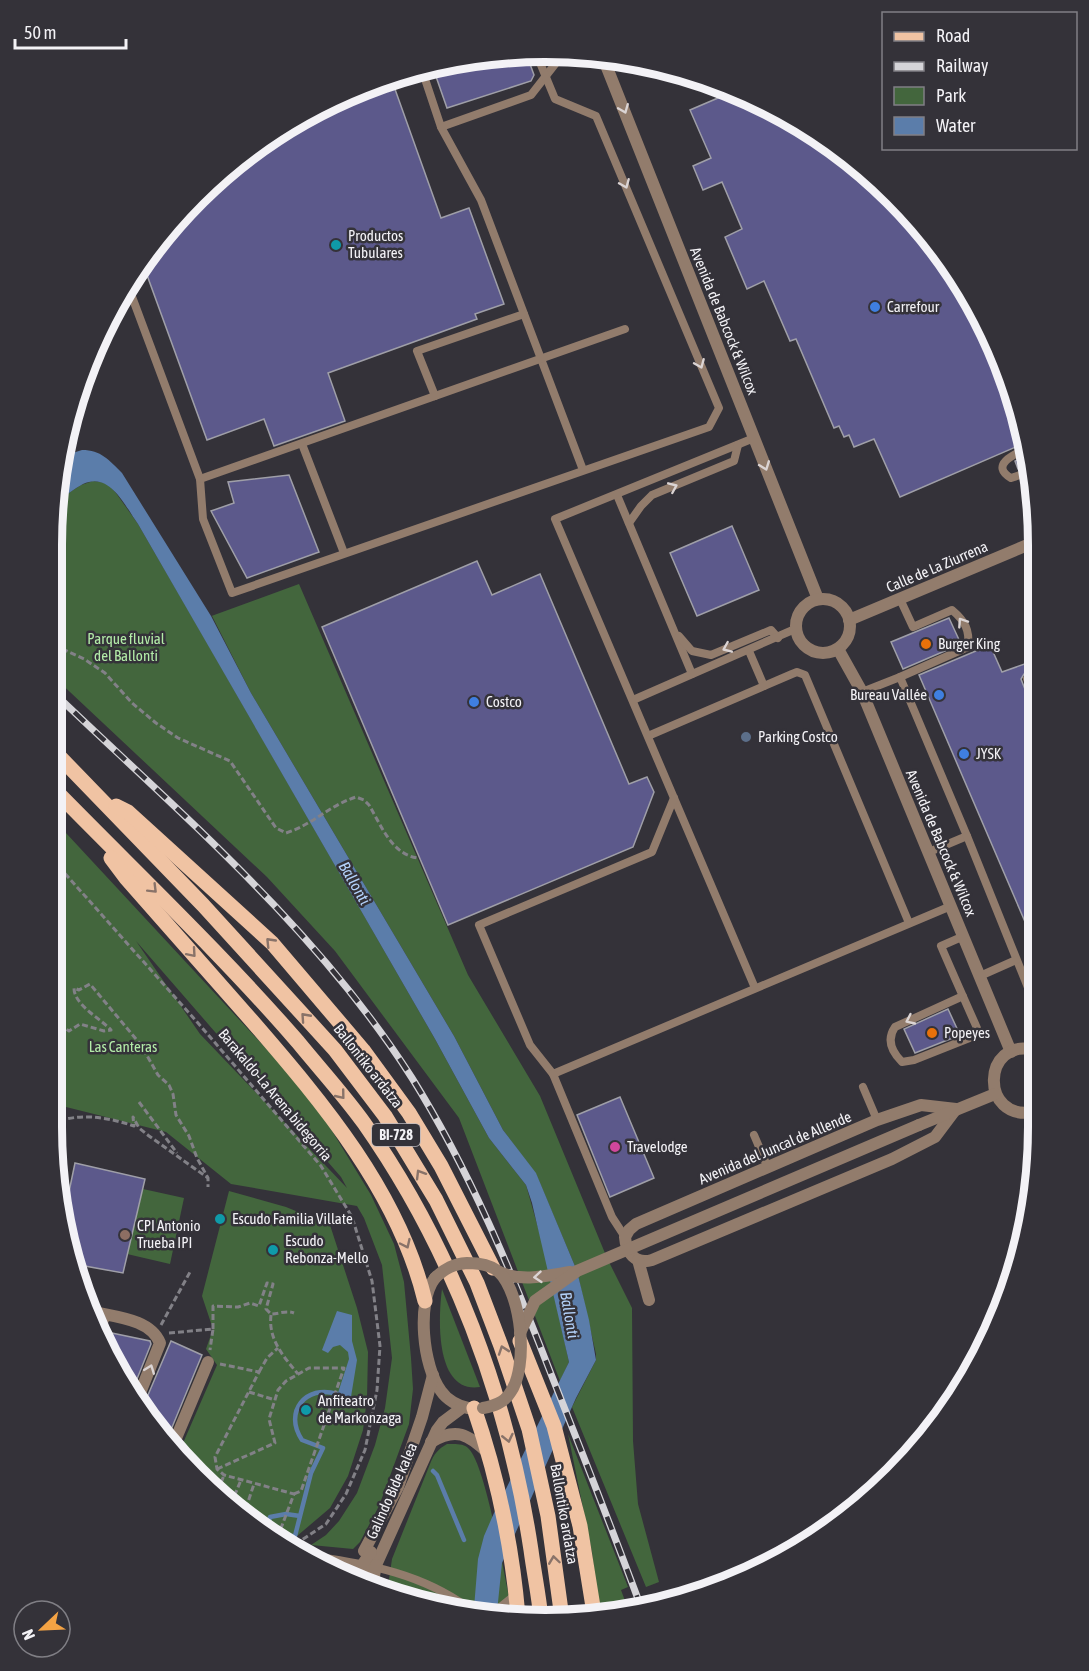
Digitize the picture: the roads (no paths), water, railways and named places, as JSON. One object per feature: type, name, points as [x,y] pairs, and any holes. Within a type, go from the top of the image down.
[{"type":"main road","name":"Ballontiko ardatza","points":[[62,758],[226,930],[335,1050],[384,1116],[436,1200],[477,1282],[529,1429],[548,1516],[561,1609]]},
{"type":"main road","name":"BI-728","points":[[62,797],[253,990],[364,1123],[421,1214],[460,1295],[488,1369],[507,1432],[526,1521],[540,1610]]},
{"type":"main road","points":[[104,801],[128,812],[272,943],[363,1050],[409,1113],[496,1270]]},
{"type":"main road","points":[[75,810],[126,878],[313,1091],[358,1155],[391,1213],[414,1260],[425,1301]]},
{"type":"main road","points":[[520,1337],[554,1426],[580,1526],[593,1606]]},
{"type":"main road","points":[[473,1408],[495,1473],[513,1565],[517,1608]]},
{"type":"street","name":"Avenida de Babcock & Wilcox","points":[[606,66],[818,599]]},
{"type":"street","name":"Calle de La Ziurrena","points":[[849,620],[1028,545]]},
{"type":"street","points":[[818,599],[834,601],[846,612],[849,620],[848,636],[838,649],[823,653],[808,649],[798,637],[795,629],[800,610],[818,599]]},
{"type":"street","name":"Avenida de Babcock & Wilcox","points":[[838,649],[862,692],[1011,1052]]},
{"type":"street","points":[[1028,1050],[1019,1049],[1003,1057],[993,1074],[993,1084],[1001,1102],[1017,1112],[1028,1112]]},
{"type":"street","name":"Avenida del Juncal de Allende","points":[[577,1270],[996,1094]]},
{"type":"street","name":"Avenida del Juncal de Allende","points":[[626,1237],[629,1230],[636,1224],[877,1120],[921,1105],[956,1110]]},
{"type":"street","points":[[626,1237],[628,1250],[638,1260],[643,1262],[652,1260],[892,1159],[935,1137],[956,1110]]},
{"type":"street","points":[[638,1260],[649,1300]]},
{"type":"street","points":[[496,1270],[512,1294],[520,1337],[520,1363],[516,1384],[501,1402],[473,1408],[453,1403],[441,1392],[427,1355],[424,1327],[425,1301],[435,1278],[454,1265],[477,1263],[496,1270],[509,1276],[537,1278],[577,1270]]},
{"type":"street","points":[[520,1337],[535,1301],[577,1270]]},
{"type":"street","points":[[99,1313],[141,1324],[156,1334],[160,1343],[141,1391]]},
{"type":"street","points":[[102,1321],[105,1315]]},
{"type":"street","points":[[176,1439],[208,1362]]},
{"type":"street","name":"Galindo Bide kalea","points":[[372,1552],[398,1487],[422,1417],[433,1375]]},
{"type":"street","name":"Galindo Bide kalea","points":[[349,1568],[372,1552],[443,1422],[473,1408]]},
{"type":"street","points":[[431,1442],[441,1436],[460,1433],[472,1439],[489,1453]]},
{"type":"street","points":[[372,1552],[376,1565],[374,1578]]},
{"type":"street","points":[[358,1572],[372,1552]]},
{"type":"street","points":[[367,1576],[376,1565]]},
{"type":"lane","points":[[132,294],[200,479],[203,519],[232,593],[709,427],[719,408],[596,116],[555,99],[539,62]]},
{"type":"lane","points":[[441,127],[531,95],[556,62]]},
{"type":"lane","points":[[424,77],[441,127],[481,200],[583,470]]},
{"type":"lane","points":[[435,396],[417,351],[524,314]]},
{"type":"lane","points":[[200,479],[624,329]]},
{"type":"lane","points":[[754,438],[555,519],[756,988]]},
{"type":"lane","points":[[302,444],[344,554]]},
{"type":"lane","points":[[629,523],[652,495],[734,461],[738,445]]},
{"type":"lane","points":[[1018,452],[1006,458],[1004,463],[1007,476],[1011,478],[1020,474]]},
{"type":"lane","points":[[616,495],[692,674]]},
{"type":"lane","points":[[862,692],[968,647],[969,636],[961,617],[952,610],[913,627],[900,598]]},
{"type":"lane","points":[[633,700],[795,629]]},
{"type":"lane","points":[[674,630],[692,651],[711,655],[771,630],[778,638]]},
{"type":"lane","points":[[749,651],[764,686]]},
{"type":"lane","points":[[648,736],[797,672],[805,675],[909,923]]},
{"type":"lane","points":[[900,677],[1028,988]]},
{"type":"lane","points":[[626,1237],[612,1217],[553,1074],[530,1045],[479,925],[652,852],[674,798]]},
{"type":"lane","points":[[929,852],[967,836]]},
{"type":"lane","points":[[553,1074],[951,906]]},
{"type":"lane","points":[[963,996],[895,1027],[891,1033],[890,1043],[896,1056],[902,1062],[914,1060],[972,1037],[977,1028],[963,996],[941,946],[964,936]]},
{"type":"lane","points":[[980,976],[1016,960]]},
{"type":"lane","points":[[863,1088],[877,1120]]},
{"type":"lane","points":[[754,1135],[768,1168]]},
{"type":"lane","points":[[329,1559],[382,1568],[427,1584],[457,1601]]},
{"type":"lane","points":[[500,1607],[516,1594]]},
{"type":"water","name":"Ballonti","points":[[89,450],[100,454],[122,473],[211,616],[251,693],[454,1036],[503,1130],[536,1173],[577,1271],[596,1360],[576,1398],[502,1563],[498,1607],[474,1604],[478,1559],[484,1536],[569,1362],[526,1185],[489,1138],[435,1039],[122,500],[109,486],[93,481],[83,484],[65,496],[70,454]]},
{"type":"water","points":[[337,1311],[352,1315],[352,1341],[357,1360],[350,1403],[336,1399],[349,1359],[348,1352],[340,1345],[333,1347],[328,1353],[322,1350]]},
{"type":"waterway","points":[[289,1536],[295,1536],[311,1473],[323,1448],[302,1440],[295,1420],[297,1411],[307,1397],[316,1393],[337,1394]]},
{"type":"waterway","points":[[433,1471],[437,1475],[464,1540]]},
{"type":"waterway","points":[[269,1523],[270,1517],[286,1514],[300,1516]]},
{"type":"railway","points":[[62,701],[198,829],[290,923],[334,972],[375,1024],[412,1078],[453,1149],[489,1223],[536,1336],[638,1600]]},
{"type":"place","name":"Productos Tubulares","points":[[336,245]]},
{"type":"place","name":"Carrefour","points":[[875,307]]},
{"type":"place","name":"Burger King","points":[[926,644]]},
{"type":"place","name":"Bureau Vallée","points":[[939,695]]},
{"type":"place","name":"Costco","points":[[474,702]]},
{"type":"place","name":"Parking Costco","points":[[746,737]]},
{"type":"place","name":"JYSK","points":[[964,754]]},
{"type":"place","name":"Popeyes","points":[[932,1033]]},
{"type":"place","name":"Travelodge","points":[[615,1147]]},
{"type":"place","name":"Escudo Familia Villate","points":[[220,1219]]},
{"type":"place","name":"CPI Antonio Trueba IPI","points":[[125,1235]]},
{"type":"place","name":"Escudo Rebonza-Mello","points":[[273,1250]]},
{"type":"place","name":"Anfiteatro de Markonzaga","points":[[306,1410]]},
{"type":"park label","name":"Parque fluvial del Ballonti","points":[[126,648]]},
{"type":"park label","name":"Las Canteras","points":[[123,1047]]}]
